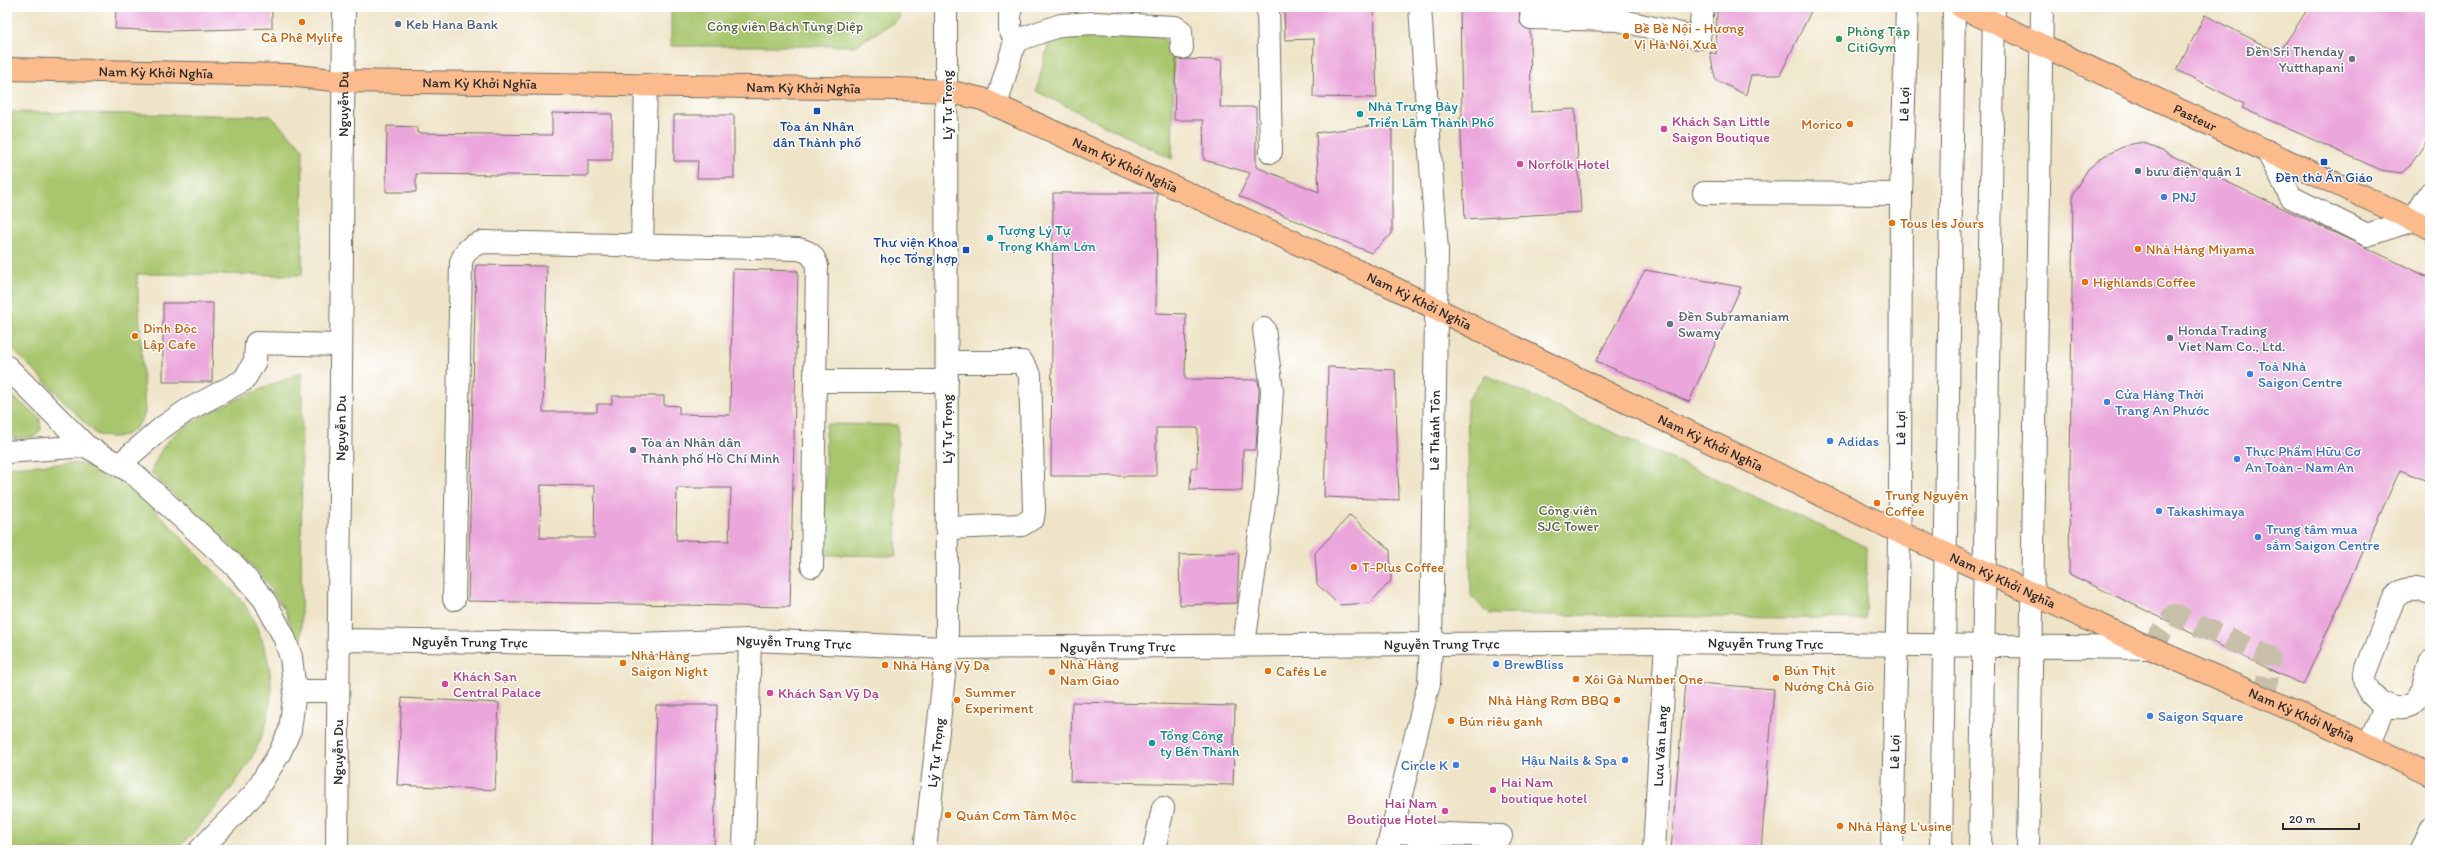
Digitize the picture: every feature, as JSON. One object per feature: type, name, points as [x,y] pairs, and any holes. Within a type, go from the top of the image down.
[{"type":"main road","name":"Pasteur","points":[[1961,7],[1994,15],[2042,45],[2422,224]]},
{"type":"main road","name":"Nam Kỳ Khởi Nghĩa","points":[[7,70],[288,75],[344,81],[947,91],[982,100],[1434,307],[1624,401],[1946,554],[2150,648],[2369,745],[2430,775]]},
{"type":"street","name":"Nguyễn Du","points":[[337,850],[344,7]]},
{"type":"street","name":"Lý Tự Trọng","points":[[925,850],[947,648],[946,7]]},
{"type":"street","points":[[996,106],[1015,41],[1010,28],[1010,7]]},
{"type":"street","points":[[1268,7],[1271,152]]},
{"type":"street","name":"Lê Thánh Tôn","points":[[1390,841],[1429,683],[1431,645],[1434,307],[1437,251],[1420,7]]},
{"type":"street","points":[[1531,12],[1618,20],[1699,38],[1703,7]]},
{"type":"street","name":"Lê Lợi","points":[[1892,850],[1899,532],[1901,194],[1907,7]]},
{"type":"street","points":[[1941,850],[1954,7]]},
{"type":"street","points":[[2028,850],[2042,7]]},
{"type":"street","points":[[1980,850],[1994,15]]},
{"type":"street","points":[[1015,41],[1061,25],[1094,23],[1175,27],[1181,31],[1182,48]]},
{"type":"street","points":[[642,245],[646,85]]},
{"type":"street","points":[[2267,151],[2291,198],[2367,235],[2422,224],[2430,193]]},
{"type":"street","points":[[1704,193],[1901,194]]},
{"type":"street","points":[[454,599],[461,262],[465,252],[471,246],[483,242],[798,249],[808,251],[815,257],[817,266],[816,381],[812,566]]},
{"type":"street","points":[[1244,644],[1267,483],[1272,390],[1264,329]]},
{"type":"street","points":[[120,464],[146,440],[180,415],[244,380],[255,362],[256,344],[341,345]]},
{"type":"street","points":[[816,381],[947,371],[1022,362],[1030,375],[1033,518],[1022,525],[948,528]]},
{"type":"street","points":[[7,367],[86,446],[120,464],[144,483],[251,583],[264,600],[284,637],[292,662],[295,691],[290,730],[267,776],[239,812],[200,850]]},
{"type":"street","points":[[7,452],[86,446]]},
{"type":"street","points":[[2430,593],[2410,588],[2400,591],[2394,598],[2364,676],[2364,684],[2372,697],[2386,704],[2399,707],[2407,706],[2416,700],[2430,662]]},
{"type":"street","name":"Nguyễn Trung Trực","points":[[339,640],[637,644],[750,640],[947,648],[1244,644],[1431,645],[1666,642],[1984,646]]},
{"type":"street","points":[[744,850],[750,640]]},
{"type":"street","name":"Lưu Văn Lang","points":[[1654,850],[1666,642]]},
{"type":"street","name":"Nam Kỳ Khởi Nghĩa","points":[[1984,646],[2150,648]]},
{"type":"street","points":[[295,691],[338,691]]},
{"type":"street","points":[[2369,745],[2386,704]]},
{"type":"street","points":[[1154,850],[1163,808]]},
{"type":"street","points":[[2421,850],[2430,829]]},
{"type":"street","points":[[1390,841],[1501,836]]},
{"type":"green space","name":"Công viên Bách Tùng Diệp","points":[[671,7],[899,7],[899,19],[855,46],[671,46]]},
{"type":"green space","points":[[1061,32],[1161,36],[1174,52],[1172,159],[1036,91],[1050,38]]},
{"type":"green space","points":[[7,112],[271,116],[303,149],[302,275],[137,274],[145,413],[137,427],[125,435],[112,437],[96,434],[7,343]]},
{"type":"green space","points":[[302,372],[301,653],[285,610],[258,571],[151,474],[156,460],[168,441],[178,431],[231,402]]},
{"type":"green space","name":"Công viên SJC Tower","points":[[1486,375],[1867,547],[1866,619],[1489,614],[1471,596],[1467,400]]},
{"type":"green space","points":[[7,392],[40,418],[41,430],[34,437],[7,439]]},
{"type":"green space","points":[[826,424],[898,425],[896,556],[824,555]]},
{"type":"green space","points":[[72,463],[90,466],[107,472],[123,480],[138,492],[243,602],[262,639],[270,674],[270,707],[261,737],[246,766],[226,795],[176,850],[7,850],[7,467]]},
{"type":"building","points":[[116,7],[272,7],[272,28],[170,31],[115,29]]},
{"type":"building","points":[[1284,7],[1374,7],[1377,98],[1313,97],[1314,39],[1285,40]]},
{"type":"building","name":"Norfolk Hotel","points":[[1460,7],[1519,7],[1520,23],[1530,30],[1531,112],[1575,109],[1581,212],[1465,219],[1460,116],[1462,116]]},
{"type":"building","points":[[1717,7],[1813,7],[1780,75],[1751,75],[1746,95],[1716,80],[1710,52],[1716,54]]},
{"type":"building","name":"Đền Sri Thenday Yutthapani","points":[[2309,7],[2430,7],[2430,136],[2410,166],[2401,173],[2381,170],[2242,108],[2244,104],[2177,70],[2205,15],[2279,53]]},
{"type":"building","points":[[1176,59],[1222,60],[1220,107],[1256,107],[1256,167],[1319,192],[1316,133],[1392,123],[1392,234],[1371,253],[1239,196],[1250,173],[1204,160],[1203,120],[1174,120]]},
{"type":"building","points":[[552,113],[612,114],[612,160],[588,160],[588,176],[416,174],[416,192],[386,192],[387,126],[417,127],[417,133],[552,135]]},
{"type":"building","points":[[674,115],[734,115],[734,178],[697,178],[698,161],[674,161]]},
{"type":"building","name":"Toà Nhà Saigon Centre","points":[[2143,142],[2430,278],[2430,482],[2400,470],[2303,685],[2069,574],[2073,193],[2088,169],[2104,156],[2127,145]]},
{"type":"building","points":[[1053,193],[1157,193],[1156,313],[1186,314],[1185,379],[1258,380],[1259,390],[1256,450],[1243,450],[1242,491],[1190,490],[1191,468],[1197,468],[1198,428],[1156,428],[1156,476],[1051,476]]},
{"type":"building","name":"Tòa án Nhân dân Thành phố Hồ Chí Minh","points":[[476,265],[547,266],[543,412],[597,412],[597,404],[612,404],[612,396],[664,396],[664,405],[679,406],[679,414],[730,415],[733,269],[798,271],[790,607],[468,601]],"holes":[[[541,485],[595,486],[594,538],[540,538]],[[677,488],[731,488],[729,541],[676,540]]]},
{"type":"building","name":"Đền Subramaniam Swamy","points":[[1645,270],[1741,287],[1689,402],[1596,361]]},
{"type":"building","points":[[163,303],[213,303],[212,382],[163,382]]},
{"type":"building","points":[[1328,367],[1395,370],[1399,500],[1324,497]]},
{"type":"building","points":[[1350,515],[1390,550],[1391,581],[1370,603],[1339,605],[1317,584],[1315,553]]},
{"type":"building","points":[[1239,553],[1237,603],[1180,605],[1179,555]]},
{"type":"building","points":[[1685,682],[1774,689],[1761,850],[1671,850]]},
{"type":"building","points":[[402,698],[499,703],[495,790],[397,785]]},
{"type":"building","name":"Tổng Công ty Bến Thành","points":[[1072,702],[1235,706],[1233,785],[1070,781]]},
{"type":"building","points":[[656,705],[717,705],[714,850],[653,850]]},
{"type":"tunnel","points":[[2150,648],[2174,615],[2270,657],[2265,699]]},
{"type":"place","name":"Cà Phê Mylife","points":[[302,22]]},
{"type":"place","name":"Keb Hana Bank","points":[[398,24]]},
{"type":"place","name":"Bề Bề Nội - Hương Vị Hà Nội Xưa","points":[[1626,36]]},
{"type":"place","name":"Phòng Tập CitiGym","points":[[1839,39]]},
{"type":"place","name":"Đền Sri Thenday Yutthapani","points":[[2352,59]]},
{"type":"place","name":"Tòa án Nhân dân Thành phố","points":[[817,111]]},
{"type":"place","name":"Nhà Trưng Bày Triển Lãm Thành Phố","points":[[1360,114]]},
{"type":"place","name":"Morico","points":[[1850,124]]},
{"type":"place","name":"Khách Sạn Little Saigon Boutique","points":[[1664,129]]},
{"type":"place","name":"Đền thờ Ấn Giáo","points":[[2324,162]]},
{"type":"place","name":"Norfolk Hotel","points":[[1520,164]]},
{"type":"place","name":"bưu điện quận 1","points":[[2138,171]]},
{"type":"place","name":"PNJ","points":[[2164,197]]},
{"type":"place","name":"Tous les Jours","points":[[1892,223]]},
{"type":"place","name":"Tượng Lý Tự Trọng Khám Lớn","points":[[990,238]]},
{"type":"place","name":"Nhà Hàng Miyama","points":[[2138,249]]},
{"type":"place","name":"Thư viện Khoa học Tổng hợp","points":[[966,250]]},
{"type":"place","name":"Highlands Coffee","points":[[2085,282]]},
{"type":"place","name":"Đền Subramaniam Swamy","points":[[1670,324]]},
{"type":"place","name":"Dinh Độc Lập Cafe","points":[[135,336]]},
{"type":"place","name":"Honda Trading Viet Nam Co., Ltd.","points":[[2170,338]]},
{"type":"place","name":"Toà Nhà Saigon Centre","points":[[2250,374]]},
{"type":"place","name":"Cửa Hàng Thời Trang An Phước","points":[[2107,402]]},
{"type":"place","name":"Adidas","points":[[1830,441]]},
{"type":"place","name":"Tòa án Nhân dân Thành phố Hồ Chí Minh","points":[[633,450]]},
{"type":"place","name":"Thực Phẩm Hữu Cơ An Toàn - Nam An","points":[[2237,459]]},
{"type":"place","name":"Trung Nguyên Coffee","points":[[1877,503]]},
{"type":"place","name":"Takashimaya","points":[[2159,511]]},
{"type":"place","name":"Trung tâm mua sắm Saigon Centre","points":[[2258,537]]},
{"type":"place","name":"T-Plus Coffee","points":[[1354,567]]},
{"type":"place","name":"Nhà Hàng Saigon Night","points":[[623,663]]},
{"type":"place","name":"BrewBliss","points":[[1496,664]]},
{"type":"place","name":"Nhà Hàng Vỹ Dạ","points":[[885,665]]},
{"type":"place","name":"Cafés Le","points":[[1268,671]]},
{"type":"place","name":"Nhà Hàng Nam Giao","points":[[1052,672]]},
{"type":"place","name":"Bún Thịt Nướng Chả Giò","points":[[1776,678]]},
{"type":"place","name":"Xôi Gà Number One","points":[[1576,679]]},
{"type":"place","name":"Khách Sạn Central Palace","points":[[445,684]]},
{"type":"place","name":"Khách Sạn Vỹ Dạ","points":[[770,693]]},
{"type":"place","name":"Summer Experiment","points":[[957,700]]},
{"type":"place","name":"Nhà Hàng Rơm BBQ","points":[[1617,700]]},
{"type":"place","name":"Saigon Square","points":[[2150,716]]},
{"type":"place","name":"Bún riêu ganh","points":[[1451,721]]},
{"type":"place","name":"Tổng Công ty Bến Thành","points":[[1152,743]]},
{"type":"place","name":"Hậu Nails & Spa","points":[[1625,760]]},
{"type":"place","name":"Circle K","points":[[1456,765]]},
{"type":"place","name":"Hai Nam boutique hotel","points":[[1493,790]]},
{"type":"place","name":"Hai Nam Boutique Hotel","points":[[1445,811]]},
{"type":"place","name":"Quán Cơm Tâm Mộc","points":[[948,815]]},
{"type":"place","name":"Nhà Hàng L'usine","points":[[1840,826]]}]
